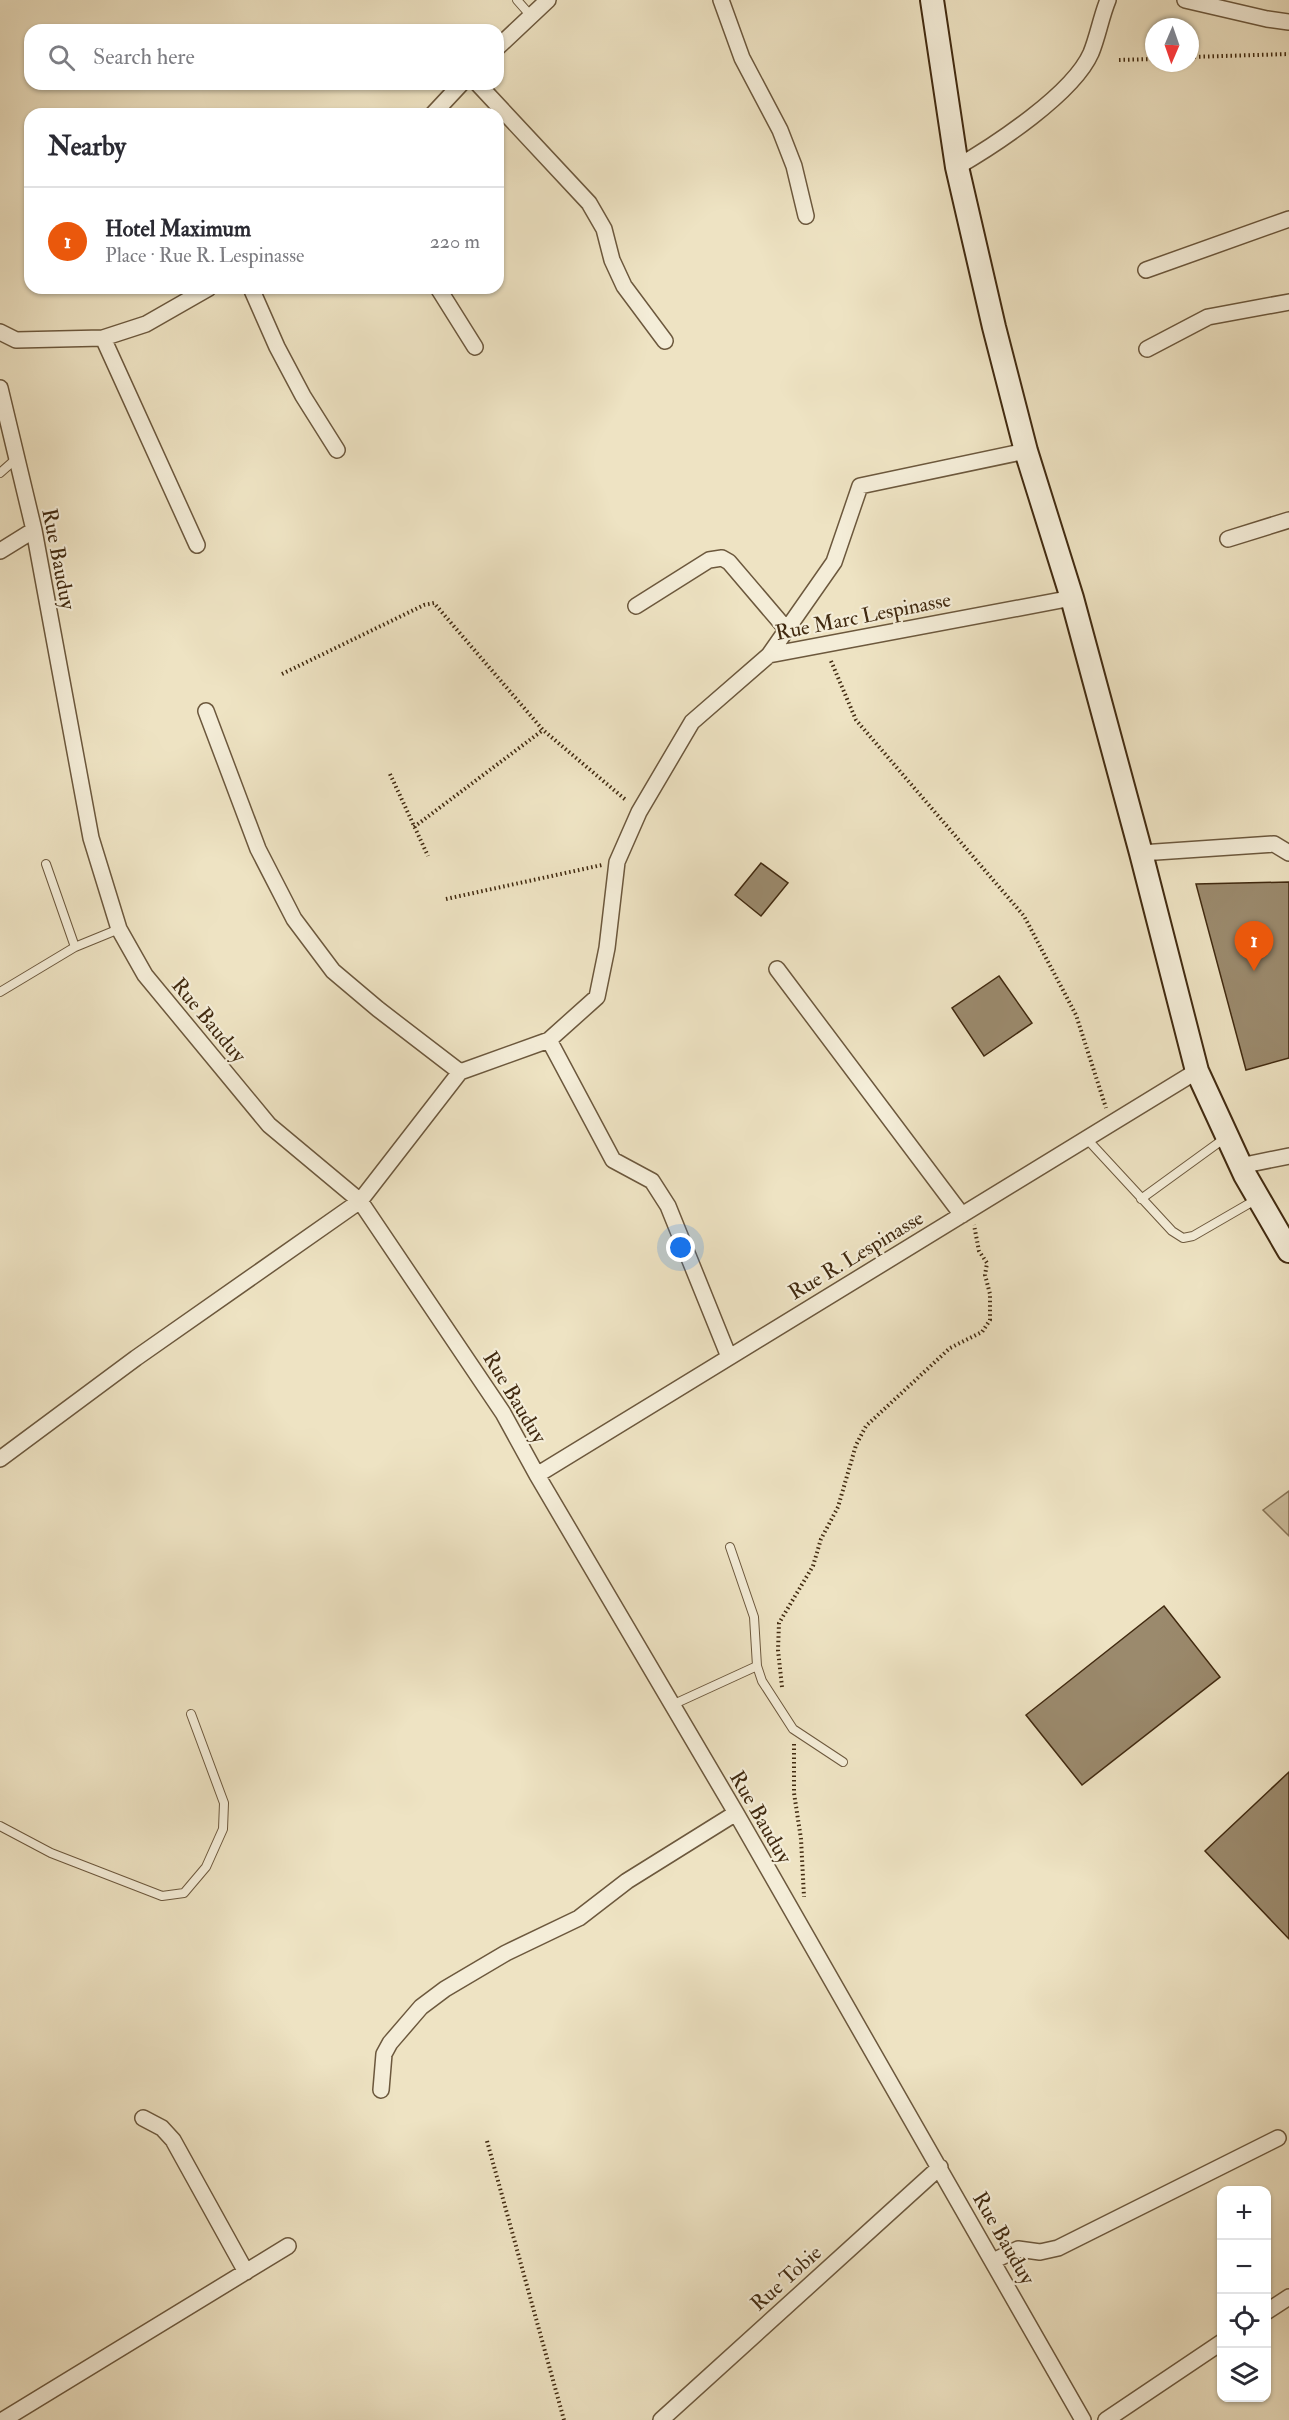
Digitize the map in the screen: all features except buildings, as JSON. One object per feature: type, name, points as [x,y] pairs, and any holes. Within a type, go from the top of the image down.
[{"type":"main road","points":[[932,0],[957,167],[994,327],[1026,451],[1072,598],[1197,1071],[1240,1166],[1289,1251]]},
{"type":"street","points":[[504,41],[548,0]]},
{"type":"street","points":[[721,0],[742,58],[780,130],[791,157],[806,216]]},
{"type":"street","points":[[957,167],[994,145],[1037,112],[1070,82],[1090,54],[1108,0]]},
{"type":"street","points":[[1185,0],[1289,22]]},
{"type":"street","points":[[438,108],[455,90]]},
{"type":"street","points":[[484,90],[500,108]]},
{"type":"street","points":[[504,112],[589,203],[604,229],[612,260],[624,286],[664,340]]},
{"type":"street","points":[[1146,270],[1289,219]]},
{"type":"street","points":[[0,332],[16,340],[103,339],[146,324],[198,294]]},
{"type":"street","points":[[254,294],[277,348],[303,396],[337,450]]},
{"type":"street","points":[[442,294],[475,347]]},
{"type":"street","points":[[1147,349],[1208,317],[1289,302]]},
{"type":"street","points":[[103,339],[197,545]]},
{"type":"street","name":"Rue Bauduy","points":[[0,388],[34,530],[91,838],[118,929],[145,975],[269,1125],[360,1201],[503,1413],[940,2167],[1083,2420]]},
{"type":"street","points":[[769,655],[834,562],[860,486],[1026,451]]},
{"type":"street","points":[[1228,539],[1289,520]]},
{"type":"street","points":[[0,551],[34,530]]},
{"type":"street","points":[[636,606],[709,560],[722,558],[729,562],[787,630]]},
{"type":"street","name":"Rue Marc Lespinasse","points":[[460,1072],[549,1040],[597,997],[607,948],[618,862],[639,812],[692,722],[769,655],[1072,598]]},
{"type":"street","points":[[0,1459],[136,1358],[360,1201],[460,1072],[378,1010],[333,971],[294,919],[258,849],[206,711]]},
{"type":"street","points":[[1141,853],[1274,844],[1289,853]]},
{"type":"street","points":[[777,969],[965,1213]]},
{"type":"street","points":[[549,1040],[613,1160],[652,1181],[668,1206],[729,1357]]},
{"type":"street","name":"Rue R. Lespinasse","points":[[537,1475],[1197,1071]]},
{"type":"street","points":[[1240,1166],[1289,1156]]},
{"type":"street","points":[[381,2090],[384,2054],[390,2043],[421,2007],[445,1989],[506,1953],[579,1918],[627,1881],[736,1813]]},
{"type":"street","points":[[143,2118],[162,2128],[173,2140],[246,2272]]},
{"type":"street","points":[[993,2261],[1018,2249],[1040,2252],[1058,2248],[1278,2138]]},
{"type":"street","name":"Rue Tobie","points":[[661,2420],[940,2167]]},
{"type":"street","points":[[3,2420],[288,2246]]},
{"type":"street","points":[[1271,2309],[1289,2297]]},
{"type":"street","points":[[1106,2420],[1217,2345]]},
{"type":"lane","points":[[518,0],[531,16]]},
{"type":"lane","points":[[0,472],[17,458]]},
{"type":"lane","points":[[46,864],[75,946]]},
{"type":"lane","points":[[0,992],[75,946],[118,929]]},
{"type":"lane","points":[[1141,1199],[1227,1137]]},
{"type":"lane","points":[[1086,1138],[1172,1231],[1183,1238],[1193,1236],[1258,1198]]},
{"type":"lane","points":[[730,1547],[754,1617],[758,1666],[762,1681],[793,1728],[843,1762]]},
{"type":"lane","points":[[671,1705],[758,1666]]},
{"type":"lane","points":[[0,1826],[51,1853],[162,1896],[184,1893],[206,1867],[223,1829],[224,1803],[191,1714]]},
{"type":"path","points":[[1199,57],[1289,54]]},
{"type":"path","points":[[1119,60],[1145,59]]},
{"type":"path","points":[[282,674],[424,605],[434,603],[543,730],[639,812]]},
{"type":"path","points":[[824,644],[856,720],[1024,916],[1077,1015],[1111,1124]]},
{"type":"path","points":[[414,827],[543,730]]},
{"type":"path","points":[[390,774],[428,856]]},
{"type":"path","points":[[446,899],[618,862]]},
{"type":"path","points":[[784,1697],[778,1650],[779,1623],[813,1566],[821,1539],[838,1507],[856,1445],[866,1426],[950,1348],[982,1332],[990,1320],[990,1294],[985,1275],[987,1263],[979,1251],[977,1235],[965,1213]]},
{"type":"path","points":[[793,1728],[794,1793],[801,1839],[805,1894],[797,1921]]},
{"type":"path","points":[[487,2141],[564,2420]]},
{"type":"shaded area","points":[[1289,1491],[1289,1536],[1263,1510]]},
{"type":"place","name":"Hotel Maximum","points":[[1254,971]]}]
